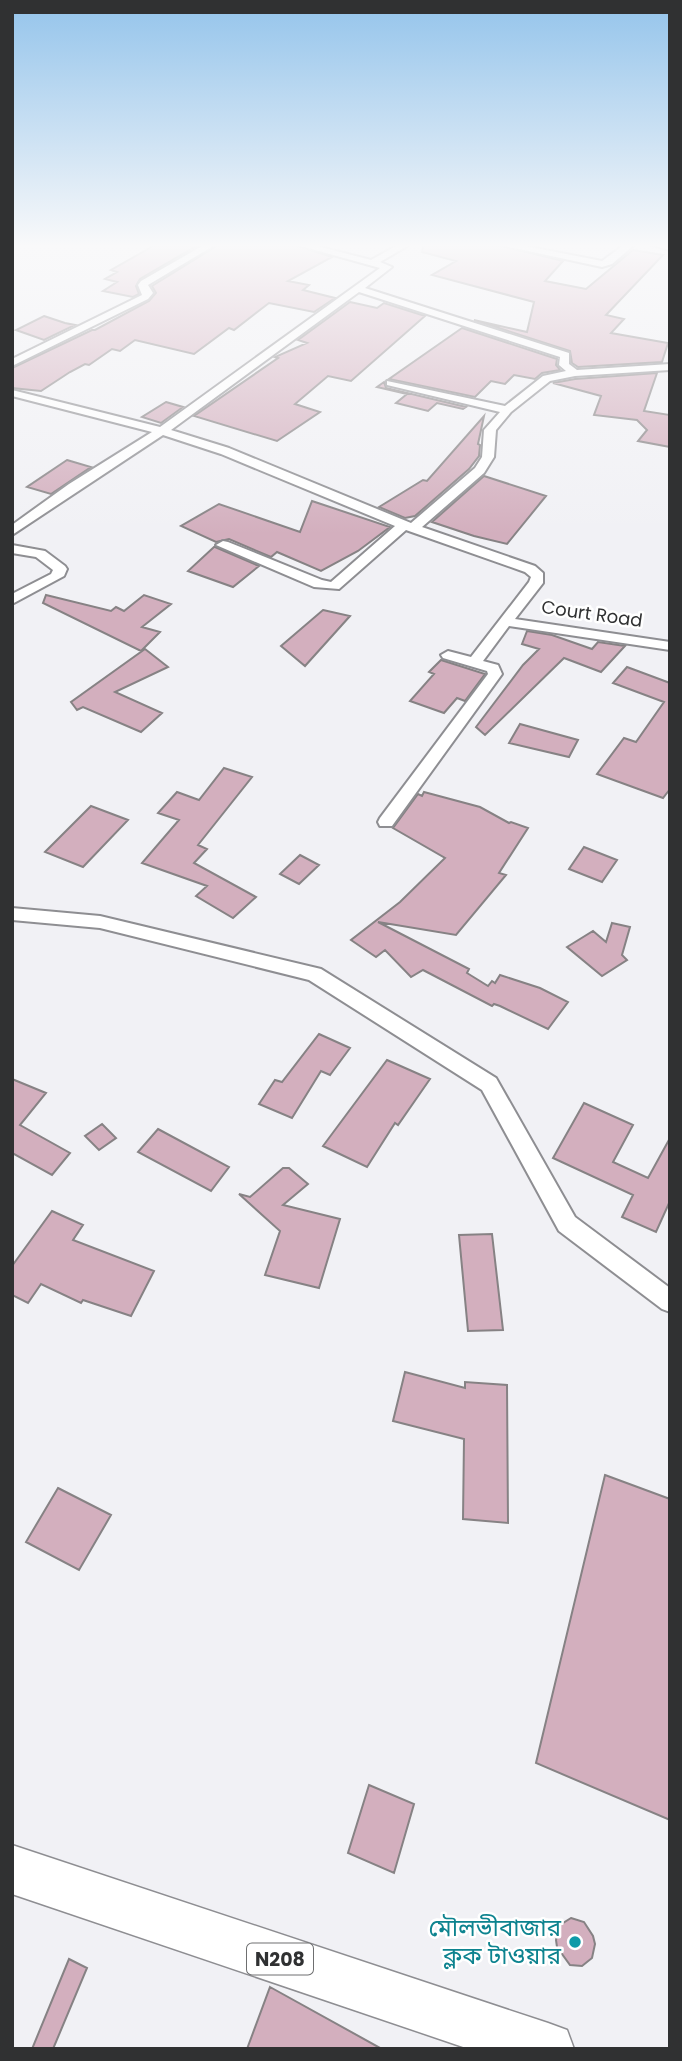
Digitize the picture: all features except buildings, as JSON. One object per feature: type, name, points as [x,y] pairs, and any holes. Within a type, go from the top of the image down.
[{"type":"highway","name":"N208","points":[[12,1869],[548,2049]]},
{"type":"street","points":[[12,363],[56,341]]},
{"type":"street","points":[[15,525],[162,431],[284,341]]},
{"type":"street","points":[[522,341],[565,355],[564,365],[575,373]]},
{"type":"street","points":[[223,545],[319,584],[334,586],[480,470],[488,457],[490,430],[507,411],[547,378],[575,373],[670,367]]},
{"type":"street","points":[[391,383],[507,411]]},
{"type":"street","points":[[12,393],[162,431],[225,451],[408,527],[530,569],[538,576],[508,622],[475,661]]},
{"type":"street","points":[[12,548],[40,554],[60,569],[57,576],[12,600]]},
{"type":"street","name":"Court Road","points":[[508,622],[670,646]]},
{"type":"street","points":[[386,822],[493,680],[495,674],[492,668],[449,655]]},
{"type":"street","points":[[12,914],[100,922],[314,974],[489,1084],[567,1224],[670,1302]]},
{"type":"place","name":"মৌলভীবাজার ক্লক টাওয়ার","points":[[575,1942]]}]
